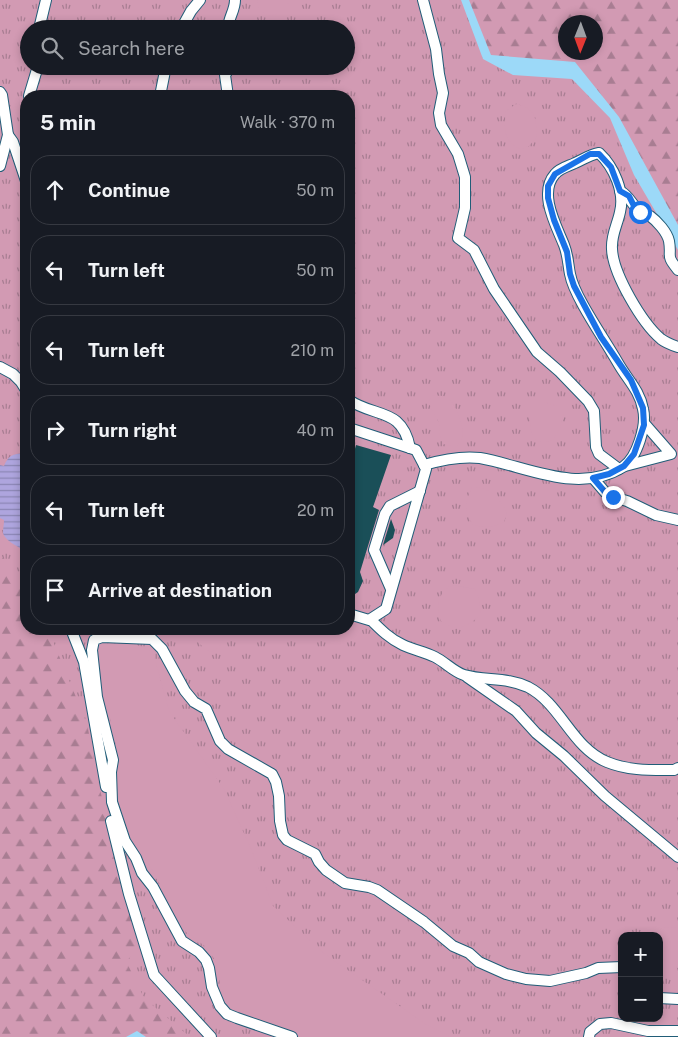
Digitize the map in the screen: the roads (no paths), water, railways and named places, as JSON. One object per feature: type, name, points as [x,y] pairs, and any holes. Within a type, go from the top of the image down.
[{"type":"street","points":[[41,20],[46,0]]},
{"type":"street","points":[[186,20],[200,0]]},
{"type":"street","points":[[228,20],[235,0]]},
{"type":"street","points":[[423,0],[436,49],[438,74],[443,93],[439,113],[441,125],[458,154],[465,177],[465,208],[458,238],[474,250],[494,289],[537,352],[560,372],[588,401],[594,411],[596,447],[599,454],[622,467]]},
{"type":"street","points":[[31,90],[35,75]]},
{"type":"street","points":[[161,90],[164,75]]},
{"type":"street","points":[[225,75],[227,90]]},
{"type":"street","points":[[0,92],[8,135],[0,166]]},
{"type":"street","points":[[8,135],[13,142],[20,161]]},
{"type":"street","points":[[622,467],[634,454],[644,423],[643,408],[637,392],[618,364],[614,353],[601,337],[574,286],[567,252],[554,220],[548,198],[548,186],[555,174],[590,154],[599,154],[611,167],[622,202],[612,240],[614,264],[618,276],[655,334],[667,344],[678,347]]},
{"type":"street","points":[[620,191],[629,196],[640,212],[650,216],[660,226],[669,240],[669,258],[678,270]]},
{"type":"street","points":[[0,367],[13,374],[20,381]]},
{"type":"street","points":[[355,404],[386,414],[394,420],[408,435],[410,448]]},
{"type":"street","points":[[424,465],[456,459],[478,458],[568,479],[593,478],[609,474],[622,467],[671,454],[644,423]]},
{"type":"street","points":[[355,430],[416,450],[426,469],[386,609],[370,620]]},
{"type":"street","points":[[593,478],[605,492],[613,497],[627,501],[656,515],[678,520]]},
{"type":"street","points":[[392,590],[374,550],[385,514],[390,506],[420,491]]},
{"type":"street","points":[[355,616],[370,620],[385,635],[404,645],[435,656],[492,693],[516,711],[536,733],[564,756],[605,796],[678,857]]},
{"type":"street","points":[[73,635],[84,662],[110,814],[128,894],[154,975],[211,1037]]},
{"type":"street","points":[[292,1037],[227,1014],[220,1006],[212,988],[210,968],[206,960],[199,952],[182,941],[153,887],[142,873],[136,858],[125,841],[112,802],[111,772],[113,760],[97,697],[92,650],[94,640],[102,637],[152,638],[162,649],[185,691],[194,702],[206,709],[220,741],[228,749],[272,774],[279,796],[280,821],[283,835],[287,840],[315,854],[322,866],[339,879],[377,890],[424,922],[453,946],[469,953],[485,965],[506,974],[526,980],[550,981],[586,973],[598,968],[618,967]]},
{"type":"street","points":[[464,675],[503,680],[528,687],[548,702],[556,714],[591,753],[605,762],[626,769],[674,770],[678,768]]},
{"type":"street","points":[[663,998],[678,999]]},
{"type":"street","points":[[589,1037],[590,1032],[600,1024],[611,1023],[648,1031],[678,1031]]}]
